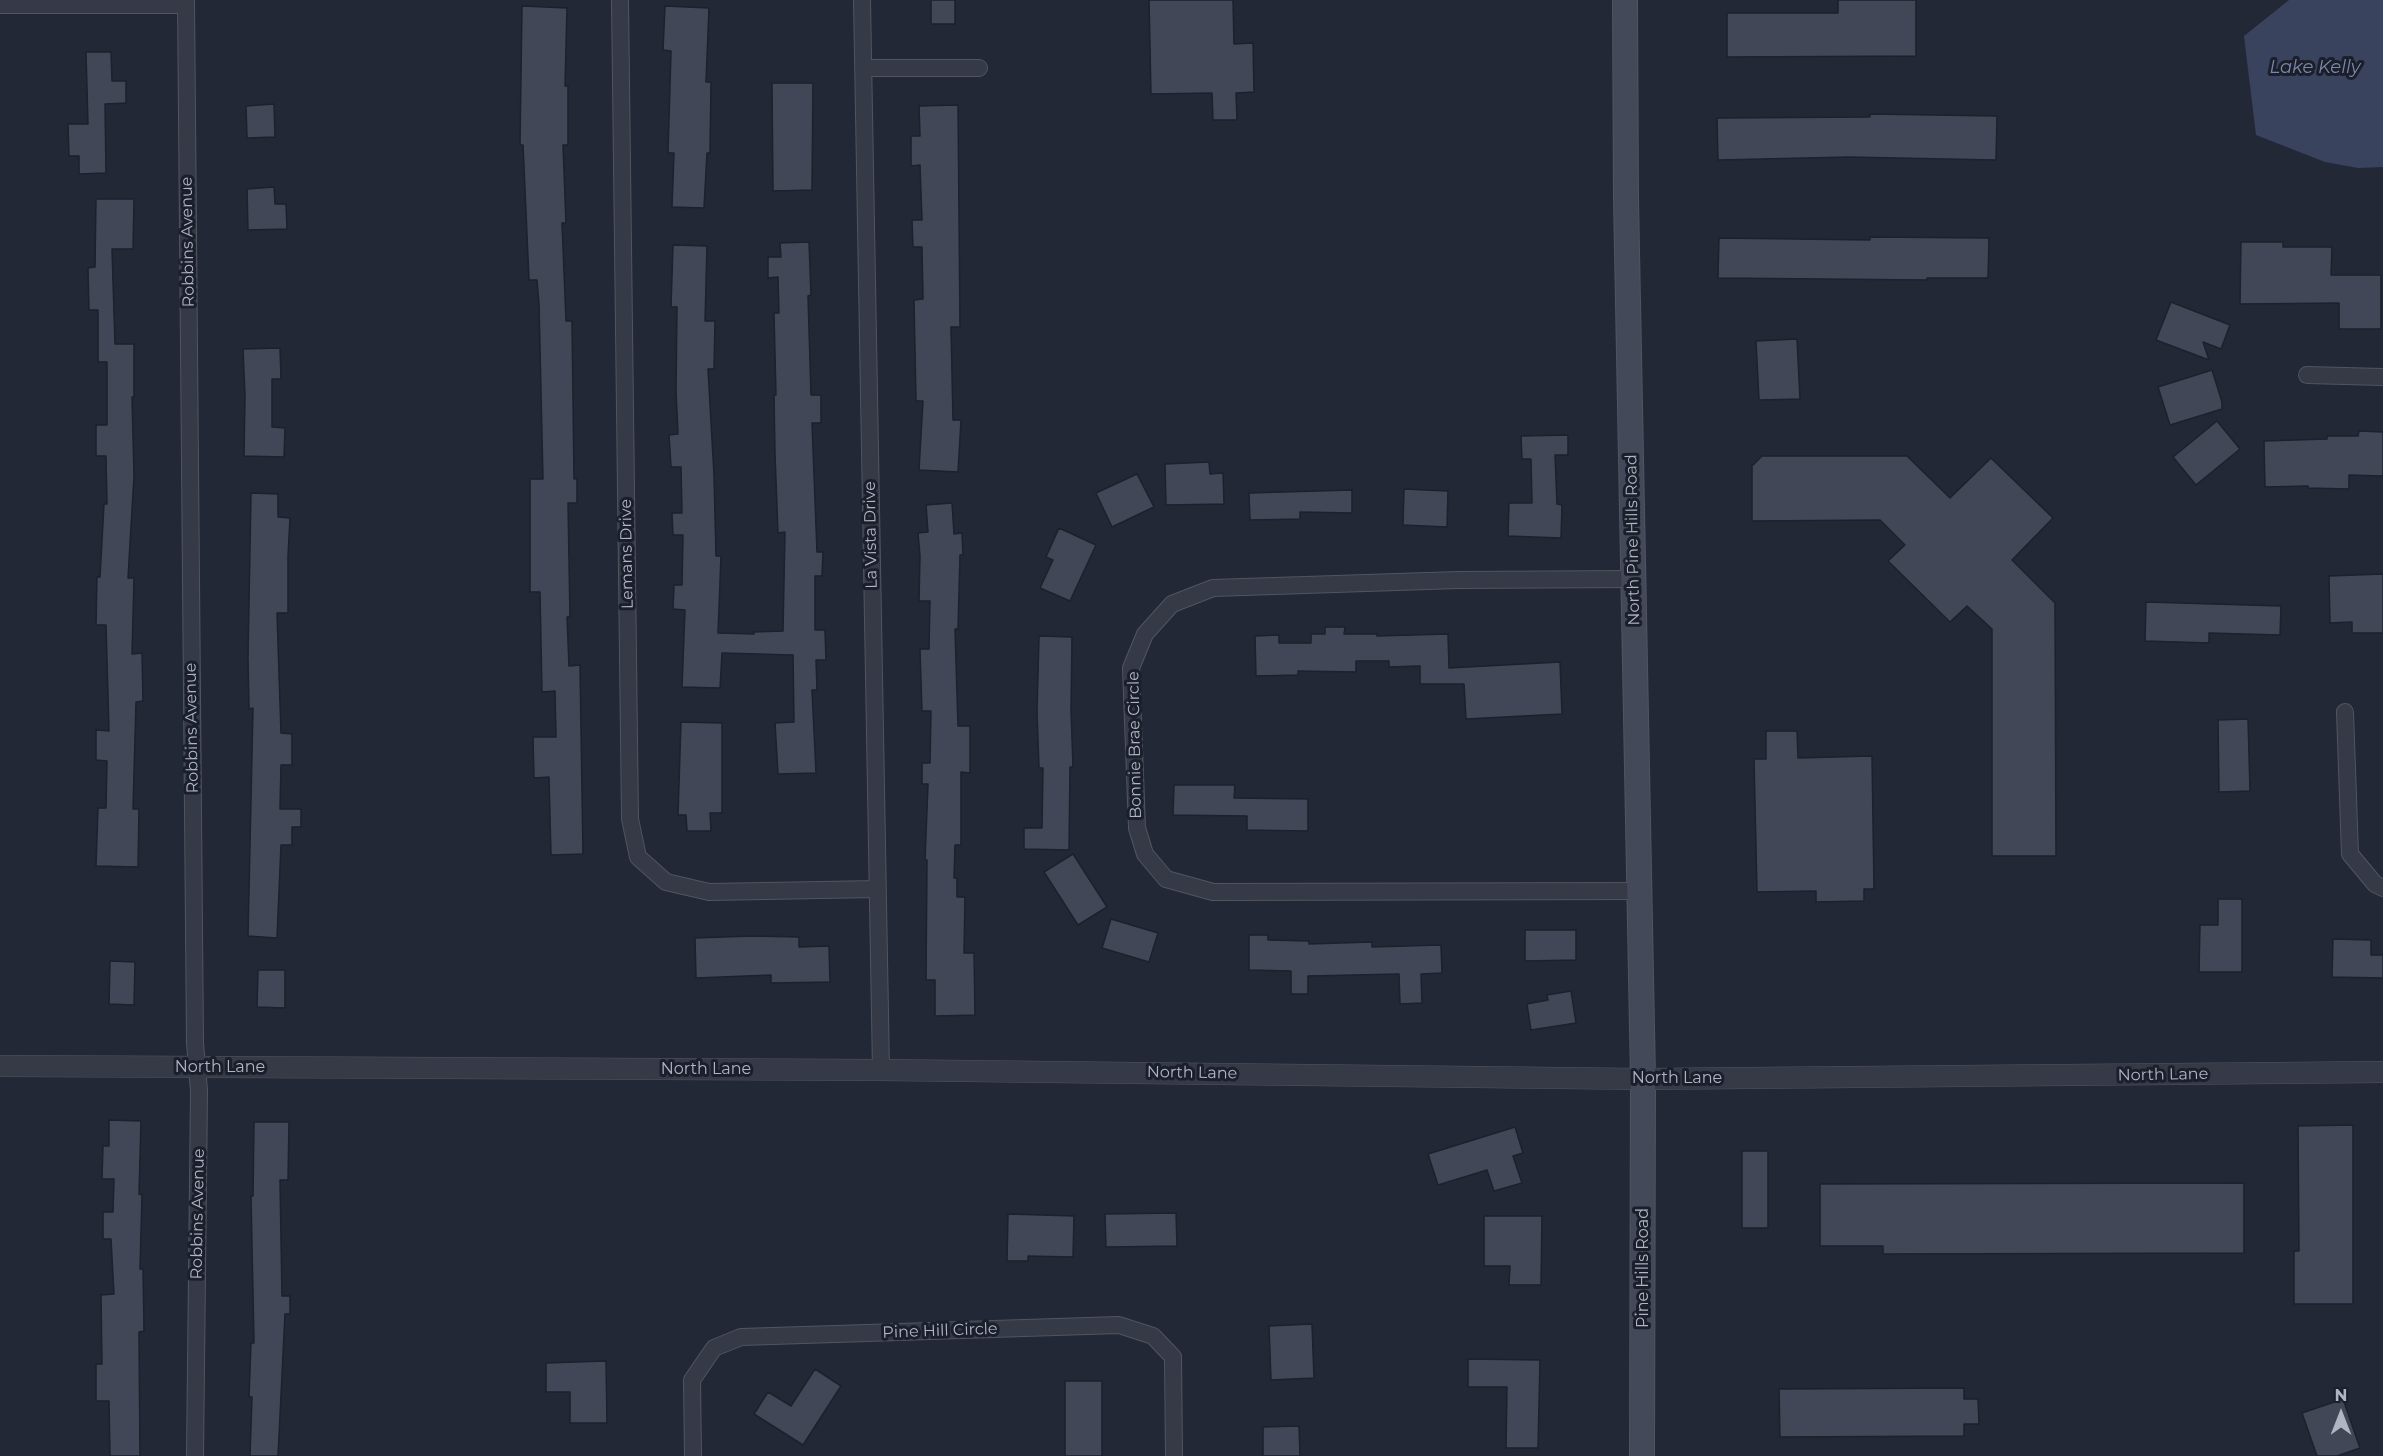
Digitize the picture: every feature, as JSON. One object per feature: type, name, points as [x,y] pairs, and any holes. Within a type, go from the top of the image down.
[{"type":"main road","name":"North Pine Hills Road","points":[[1625,0],[1626,199],[1643,1079]]},
{"type":"main road","name":"Pine Hills Road","points":[[1642,1456],[1643,1079]]},
{"type":"street","name":"Lemans Drive","points":[[620,0],[630,819],[638,857],[666,882],[709,892],[877,890]]},
{"type":"street","name":"La Vista Drive","points":[[862,0],[881,1070]]},
{"type":"street","points":[[0,5],[186,3]]},
{"type":"street","name":"Robbins Avenue","points":[[186,3],[199,1091],[195,1456]]},
{"type":"street","points":[[863,68],[979,68]]},
{"type":"street","points":[[2307,375],[2383,377]]},
{"type":"street","name":"Bonnie Brae Circle","points":[[1634,579],[1458,580],[1213,588],[1172,604],[1145,634],[1131,668],[1137,828],[1145,854],[1166,879],[1213,892],[1640,891]]},
{"type":"street","points":[[2345,712],[2350,854],[2375,884],[2383,888]]},
{"type":"street","name":"North Lane","points":[[0,1066],[881,1070],[1643,1079],[2383,1072]]},
{"type":"street","name":"Pine Hill Circle","points":[[693,1456],[692,1380],[714,1348],[741,1337],[1119,1325],[1153,1336],[1173,1357],[1174,1456]]},
{"type":"water","name":"Lake Kelly","points":[[2289,0],[2383,0],[2383,167],[2358,168],[2325,162],[2256,135],[2244,36]]},
{"type":"building","points":[[931,0],[955,0],[955,24],[931,24]]},
{"type":"building","points":[[1149,0],[1233,0],[1234,44],[1253,43],[1254,92],[1236,93],[1237,120],[1213,120],[1212,93],[1151,94]]},
{"type":"building","points":[[1838,0],[1916,0],[1916,56],[1727,57],[1727,13],[1838,13]]},
{"type":"building","points":[[522,6],[567,8],[565,86],[568,86],[568,145],[563,145],[566,223],[562,223],[566,321],[572,321],[574,479],[577,479],[577,503],[568,503],[570,617],[567,617],[569,666],[580,665],[583,854],[551,855],[549,777],[534,778],[533,737],[556,737],[555,691],[542,692],[540,592],[530,592],[530,479],[543,479],[539,304],[537,280],[529,280],[523,145],[520,145]]},
{"type":"building","points":[[665,6],[709,8],[706,82],[711,82],[710,153],[707,153],[704,208],[672,207],[674,153],[668,153],[671,51],[663,50]]},
{"type":"building","points":[[86,52],[111,52],[112,81],[126,81],[126,103],[105,104],[106,173],[79,174],[79,156],[69,156],[68,124],[88,124]]},
{"type":"building","points":[[772,83],[813,83],[812,190],[773,191]]},
{"type":"building","points":[[274,104],[275,137],[247,138],[246,106]]},
{"type":"building","points":[[958,105],[960,327],[951,327],[953,420],[961,420],[958,472],[919,470],[923,401],[916,401],[914,300],[923,299],[922,247],[913,247],[912,220],[922,220],[920,165],[911,166],[911,136],[920,136],[919,106]]},
{"type":"building","points":[[1870,114],[1997,116],[1996,160],[1848,157],[1718,160],[1717,118],[1870,117]]},
{"type":"building","points":[[274,187],[275,204],[286,204],[287,229],[248,230],[247,189]]},
{"type":"building","points":[[96,199],[134,199],[133,249],[112,249],[115,344],[134,344],[134,397],[132,397],[134,476],[128,578],[134,578],[132,654],[142,653],[143,701],[136,702],[133,809],[139,809],[138,867],[96,866],[98,808],[106,808],[107,761],[96,760],[96,730],[109,731],[106,625],[96,625],[97,577],[100,577],[104,504],[107,504],[106,456],[96,456],[96,425],[107,425],[107,362],[98,362],[98,310],[89,310],[88,268],[95,267]]},
{"type":"building","points":[[1870,237],[1989,238],[1988,278],[1927,278],[1927,280],[1718,278],[1719,238],[1870,240]]},
{"type":"building","points":[[809,242],[811,395],[821,395],[821,423],[812,423],[817,552],[823,552],[822,576],[815,576],[815,630],[825,630],[826,660],[816,660],[817,690],[812,690],[816,773],[778,774],[775,723],[794,722],[793,655],[722,653],[720,688],[682,687],[685,610],[673,609],[674,585],[682,585],[683,535],[673,535],[672,513],[682,513],[681,467],[671,467],[669,435],[678,434],[677,307],[671,307],[673,245],[707,246],[705,321],[715,321],[714,369],[708,369],[716,556],[721,556],[718,633],[754,634],[754,632],[783,631],[785,532],[778,533],[774,395],[776,395],[774,313],[779,313],[778,277],[768,278],[768,257],[781,257],[780,243]]},
{"type":"building","points":[[2241,242],[2283,242],[2283,247],[2332,247],[2331,275],[2381,275],[2381,329],[2339,329],[2339,303],[2240,304]]},
{"type":"building","points":[[2171,302],[2230,325],[2221,349],[2203,342],[2209,360],[2156,340]]},
{"type":"building","points":[[1797,339],[1800,399],[1759,400],[1756,341]]},
{"type":"building","points":[[280,348],[281,379],[272,379],[272,427],[285,428],[284,457],[244,456],[243,349]]},
{"type":"building","points":[[2212,370],[2222,409],[2170,425],[2158,387]]},
{"type":"building","points":[[2217,421],[2240,449],[2196,485],[2173,457]]},
{"type":"building","points":[[2359,431],[2383,432],[2383,476],[2349,475],[2349,489],[2308,488],[2308,486],[2265,487],[2264,441],[2358,436]]},
{"type":"building","points":[[1568,435],[1568,455],[1555,455],[1557,504],[1562,505],[1561,538],[1508,536],[1509,503],[1532,503],[1531,459],[1522,459],[1521,436]]},
{"type":"building","points":[[1762,456],[1907,456],[1950,498],[1991,458],[2053,518],[2012,560],[2055,603],[2056,856],[1992,856],[1992,629],[1967,606],[1950,622],[1888,561],[1905,545],[1880,520],[1752,521],[1752,466]]},
{"type":"building","points":[[1209,462],[1210,474],[1223,473],[1224,504],[1166,505],[1165,464]]},
{"type":"building","points":[[1137,474],[1154,507],[1112,527],[1096,493]]},
{"type":"building","points":[[1404,489],[1448,491],[1447,527],[1403,525]]},
{"type":"building","points":[[1352,490],[1352,513],[1300,512],[1300,519],[1250,520],[1249,493]]},
{"type":"building","points":[[251,493],[278,494],[278,517],[290,518],[288,613],[277,613],[281,733],[292,734],[292,765],[281,765],[280,809],[301,809],[301,827],[292,827],[292,845],[281,845],[277,938],[248,936],[253,708],[249,709],[248,657]]},
{"type":"building","points":[[952,503],[954,534],[962,533],[963,555],[960,555],[958,629],[955,629],[958,726],[970,726],[970,773],[961,772],[961,845],[955,845],[954,878],[957,878],[957,897],[965,897],[964,953],[974,953],[975,1015],[935,1016],[935,980],[926,980],[927,860],[925,860],[928,784],[922,784],[922,763],[930,763],[931,711],[922,711],[920,649],[929,649],[930,601],[919,601],[918,533],[928,532],[926,505]]},
{"type":"building","points":[[1059,528],[1096,545],[1070,601],[1040,588],[1053,560],[1046,557]]},
{"type":"building","points":[[2383,574],[2383,633],[2352,633],[2352,622],[2330,623],[2329,576]]},
{"type":"building","points":[[2146,602],[2281,606],[2280,635],[2209,633],[2209,643],[2145,641]]},
{"type":"building","points":[[1325,627],[1345,627],[1344,634],[1377,634],[1377,636],[1448,634],[1449,668],[1560,662],[1562,714],[1466,719],[1464,684],[1420,684],[1420,666],[1389,667],[1389,661],[1356,661],[1356,672],[1298,671],[1298,675],[1256,676],[1255,636],[1279,635],[1279,643],[1311,643],[1311,634],[1325,634]]},
{"type":"building","points":[[1039,636],[1072,637],[1073,767],[1070,767],[1069,850],[1024,849],[1024,828],[1042,828],[1043,768],[1039,768],[1037,711]]},
{"type":"building","points":[[2248,719],[2250,791],[2219,792],[2218,720]]},
{"type":"building","points":[[681,722],[722,723],[722,813],[710,813],[711,831],[687,831],[686,815],[678,815]]},
{"type":"building","points":[[1766,731],[1797,731],[1798,758],[1872,756],[1874,889],[1864,889],[1864,901],[1816,902],[1816,891],[1757,892],[1754,759],[1766,759]]},
{"type":"building","points":[[1174,785],[1235,785],[1234,798],[1308,799],[1308,831],[1247,830],[1247,816],[1173,815]]},
{"type":"building","points":[[1073,854],[1107,907],[1078,925],[1044,872]]},
{"type":"building","points":[[2218,899],[2242,899],[2242,972],[2199,972],[2200,925],[2218,925]]},
{"type":"building","points":[[1111,919],[1158,933],[1149,962],[1102,948]]},
{"type":"building","points":[[1525,930],[1576,930],[1576,960],[1525,961]]},
{"type":"building","points":[[1249,935],[1268,935],[1268,940],[1309,941],[1309,944],[1372,942],[1372,947],[1441,945],[1442,973],[1421,974],[1422,1003],[1400,1004],[1399,974],[1308,976],[1308,994],[1291,994],[1291,971],[1249,970]]},
{"type":"building","points":[[799,937],[799,947],[829,946],[830,982],[771,983],[771,975],[696,978],[695,938]]},
{"type":"building","points":[[2333,939],[2371,940],[2371,955],[2383,955],[2383,978],[2332,977]]},
{"type":"building","points":[[110,961],[135,962],[134,1005],[109,1004]]},
{"type":"building","points":[[258,970],[285,970],[285,1008],[257,1007]]},
{"type":"building","points":[[1571,991],[1576,1023],[1531,1030],[1527,1004],[1548,1000],[1547,995]]},
{"type":"building","points":[[109,1120],[141,1121],[140,1269],[143,1269],[144,1331],[139,1332],[140,1456],[110,1456],[109,1401],[96,1401],[96,1364],[102,1364],[101,1295],[114,1294],[111,1239],[103,1239],[103,1212],[113,1212],[114,1179],[102,1179],[103,1146],[109,1146]]},
{"type":"building","points":[[254,1122],[289,1122],[288,1180],[280,1180],[282,1296],[290,1296],[290,1314],[285,1314],[278,1456],[250,1456],[252,1397],[249,1397],[251,1343],[254,1343],[251,1196],[253,1196]]},
{"type":"building","points":[[2353,1125],[2353,1304],[2294,1304],[2294,1251],[2299,1251],[2298,1126]]},
{"type":"building","points":[[1515,1127],[1523,1153],[1513,1156],[1522,1183],[1494,1191],[1487,1170],[1438,1185],[1428,1154]]},
{"type":"building","points":[[1742,1151],[1768,1151],[1768,1228],[1742,1228]]},
{"type":"building","points":[[2244,1183],[2244,1253],[1883,1254],[1883,1246],[1820,1246],[1820,1184]]},
{"type":"building","points":[[1176,1213],[1177,1246],[1106,1247],[1105,1214]]},
{"type":"building","points":[[1008,1214],[1074,1216],[1073,1257],[1028,1256],[1028,1261],[1007,1261]]},
{"type":"building","points":[[1484,1216],[1542,1216],[1541,1285],[1509,1285],[1510,1266],[1484,1266]]},
{"type":"building","points":[[1312,1324],[1314,1378],[1271,1380],[1269,1326]]},
{"type":"building","points":[[1468,1359],[1540,1360],[1538,1448],[1506,1448],[1507,1387],[1468,1387]]},
{"type":"building","points":[[606,1361],[607,1423],[570,1423],[570,1392],[546,1392],[546,1363]]},
{"type":"building","points":[[815,1369],[841,1386],[803,1445],[754,1414],[768,1392],[791,1406]]},
{"type":"building","points":[[1065,1381],[1102,1381],[1102,1456],[1065,1456]]},
{"type":"building","points":[[1964,1388],[1964,1399],[1978,1399],[1979,1424],[1964,1424],[1964,1436],[1780,1437],[1779,1389]]},
{"type":"building","points":[[2343,1399],[2360,1448],[2337,1456],[2317,1456],[2302,1413]]},
{"type":"building","points":[[1299,1426],[1300,1456],[1263,1456],[1263,1427]]}]
